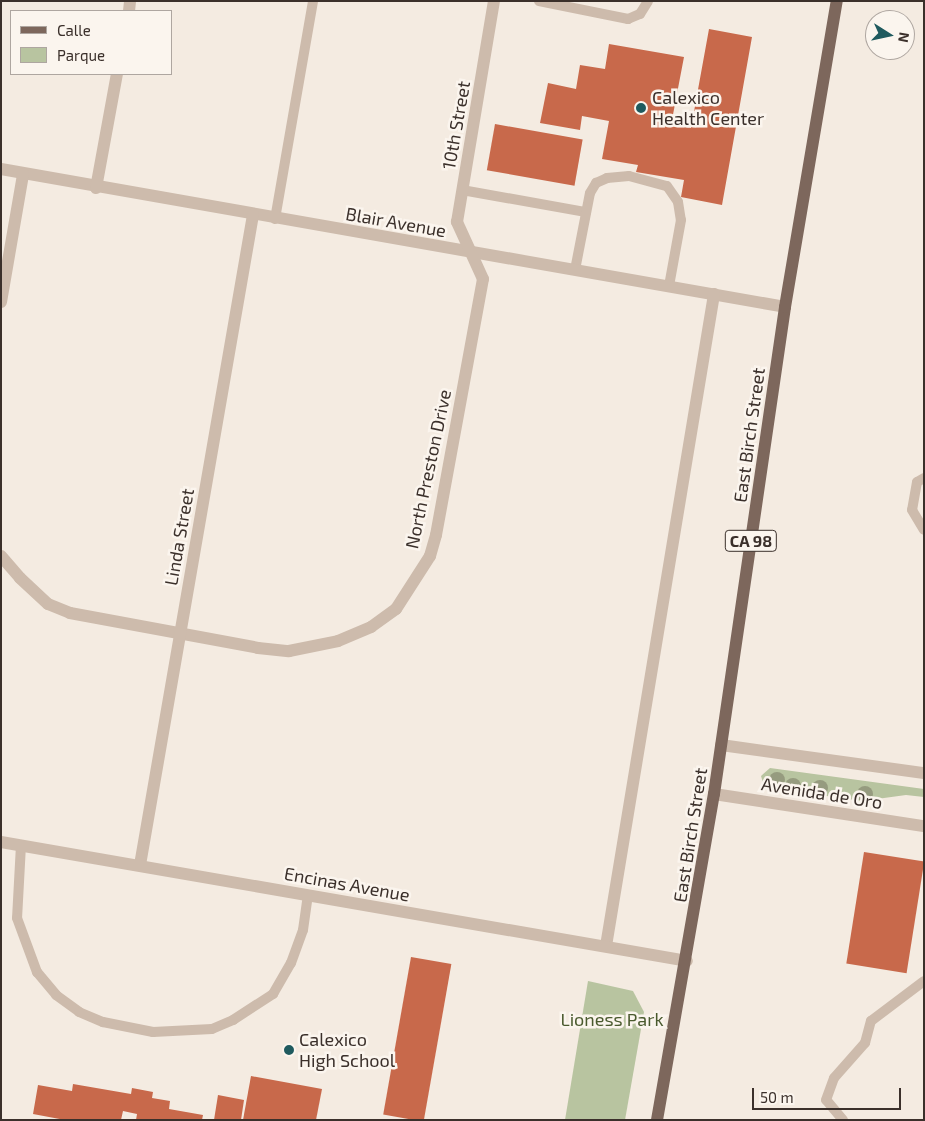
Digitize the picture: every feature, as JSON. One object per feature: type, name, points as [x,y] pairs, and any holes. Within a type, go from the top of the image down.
[{"type":"main road","name":"East Birch Street","points":[[657,1120],[666,1081],[687,961],[714,794],[786,307],[837,1]]},
{"type":"main road","name":"East Birch Street","points":[[662,1120],[666,1081]]},
{"type":"street","name":"10th Street","points":[[471,252],[457,222],[494,1]]},
{"type":"street","points":[[96,188],[117,75]]},
{"type":"street","name":"Blair Avenue","points":[[1,169],[96,188],[786,307]]},
{"type":"street","points":[[1,302],[24,174]]},
{"type":"street","name":"Linda Street","points":[[140,865],[253,215]]},
{"type":"street","name":"North Preston Drive","points":[[1,556],[20,578],[48,604],[70,613],[179,634],[289,651],[338,642],[371,627],[396,609],[430,556],[436,535],[483,279],[471,252]]},
{"type":"street","points":[[606,946],[714,294]]},
{"type":"street","name":"Avenida de Oro","points":[[721,745],[924,773]]},
{"type":"street","name":"Avenida de Oro","points":[[714,794],[924,826]]},
{"type":"street","name":"Encinas Avenue","points":[[1,842],[687,961]]},
{"type":"lane","points":[[275,219],[313,1]]},
{"type":"lane","points":[[539,1],[628,19],[640,14],[648,1]]},
{"type":"lane","points":[[575,270],[590,193],[596,183],[607,178],[630,176],[667,186],[678,202],[681,220],[669,286]]},
{"type":"lane","points":[[462,190],[586,212]]},
{"type":"lane","points":[[924,478],[917,482],[912,510],[924,530]]},
{"type":"lane","points":[[21,845],[18,918],[37,972],[56,994],[79,1012],[103,1022],[153,1032],[212,1028],[233,1020],[273,994],[294,954],[303,930],[308,896]]},
{"type":"lane","points":[[843,1120],[826,1100],[834,1078],[865,1043],[871,1021],[924,981]]},
{"type":"green space","points":[[770,768],[924,789],[924,797],[906,795],[862,801],[770,788],[764,786],[761,776]]},
{"type":"green space","name":"Lioness Park","points":[[588,981],[633,991],[644,1012],[625,1120],[565,1120]]},
{"type":"building","points":[[709,29],[752,37],[722,205],[681,197],[684,180],[636,172],[638,165],[602,159],[609,121],[582,116],[580,130],[540,123],[548,83],[576,89],[580,65],[605,69],[609,44],[684,57],[671,125],[691,128]]},
{"type":"building","points":[[495,124],[583,139],[574,186],[487,170]]},
{"type":"building","points":[[864,852],[924,862],[907,973],[846,964]]},
{"type":"building","points":[[411,957],[451,964],[424,1120],[383,1115]]},
{"type":"building","points":[[251,1076],[322,1089],[316,1120],[243,1120]]},
{"type":"building","points":[[73,1084],[131,1094],[132,1088],[153,1092],[152,1098],[170,1101],[169,1109],[203,1115],[202,1120],[136,1120],[137,1114],[123,1111],[121,1120],[65,1120],[33,1114],[38,1085],[72,1091]]},
{"type":"building","points":[[218,1095],[244,1100],[241,1120],[214,1120]]},
{"type":"place","name":"Calexico Health Center","points":[[641,108]]},
{"type":"place","name":"Calexico High School","points":[[289,1050]]}]
